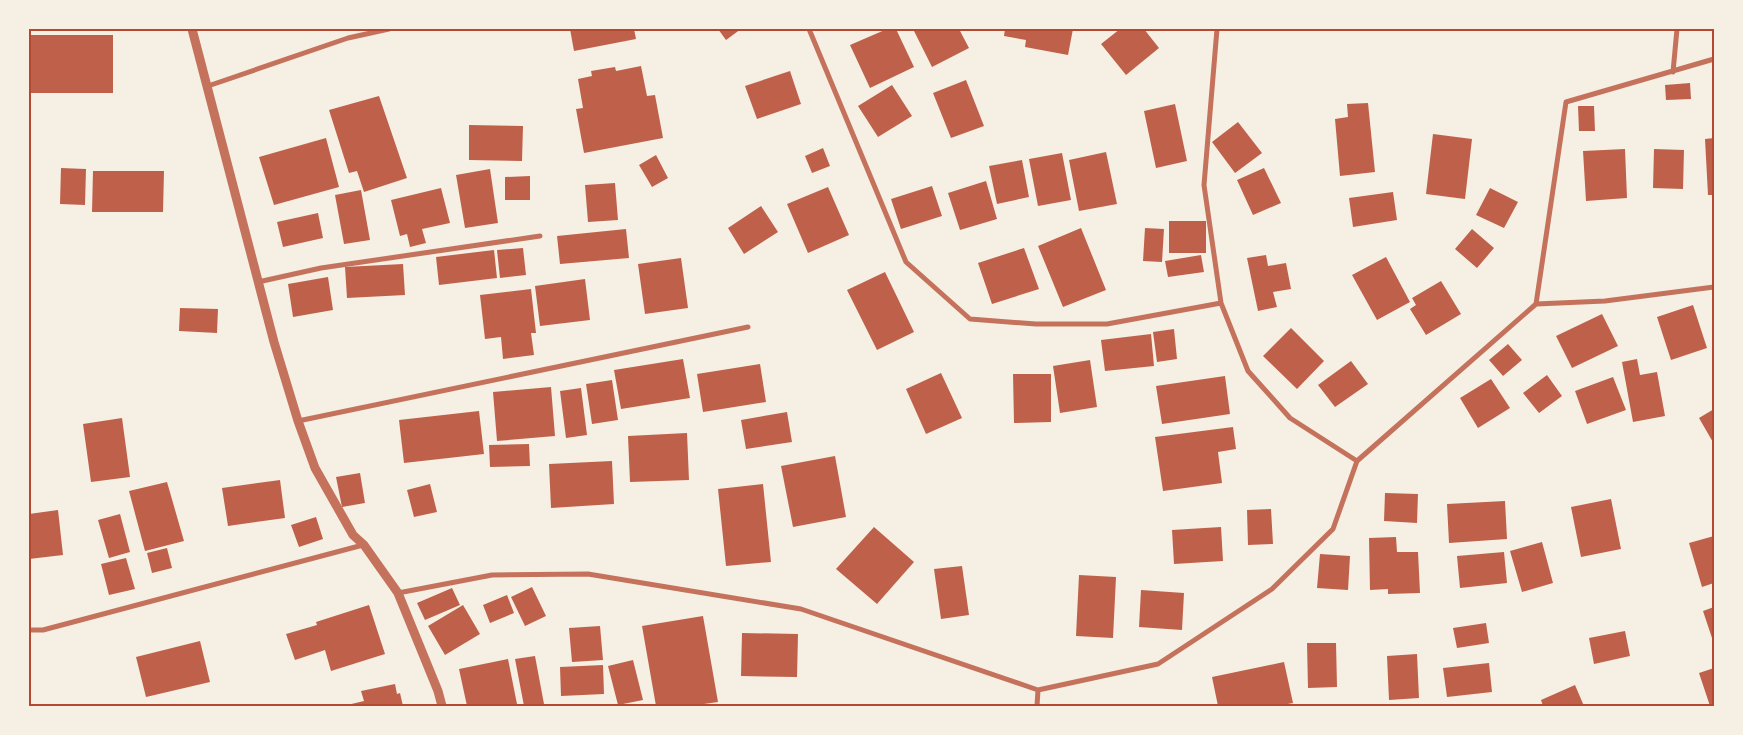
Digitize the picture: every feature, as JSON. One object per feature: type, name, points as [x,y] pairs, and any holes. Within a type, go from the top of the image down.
[{"type":"street","points":[[192,29],[258,282],[298,421],[315,468],[353,535],[364,545],[398,592],[438,691],[442,706]]},
{"type":"street","points":[[208,86],[348,38],[389,29]]},
{"type":"street","points":[[809,29],[906,262],[970,319],[1036,324],[1107,324],[1221,303]]},
{"type":"street","points":[[1217,29],[1204,185],[1221,303],[1248,371],[1290,418],[1357,461]]},
{"type":"street","points":[[1673,72],[1677,29]]},
{"type":"street","points":[[1536,304],[1566,102],[1714,59]]},
{"type":"street","points":[[258,282],[321,268],[540,236]]},
{"type":"street","points":[[398,592],[492,575],[588,574],[801,609],[1038,690],[1158,664],[1272,589],[1333,529],[1357,461],[1536,304],[1605,300],[1714,287]]},
{"type":"street","points":[[298,421],[748,327]]},
{"type":"street","points":[[29,630],[43,630],[364,545]]},
{"type":"street","points":[[1037,706],[1038,690]]},
{"type":"building","points":[[570,29],[634,29],[636,39],[574,51]]},
{"type":"building","points":[[718,29],[741,29],[726,40]]},
{"type":"building","points":[[887,29],[896,29],[914,67],[870,88],[850,45]]},
{"type":"building","points":[[913,29],[959,29],[969,48],[932,67]]},
{"type":"building","points":[[1005,29],[1073,29],[1068,55],[1025,47],[1026,40],[1004,36]]},
{"type":"building","points":[[1120,29],[1144,29],[1159,48],[1126,75],[1101,44]]},
{"type":"building","points":[[29,35],[113,35],[113,93],[29,93]]},
{"type":"building","points":[[641,66],[647,96],[655,95],[663,138],[584,153],[576,109],[583,108],[578,79],[592,76],[591,71],[615,67],[616,71]]},
{"type":"building","points":[[790,71],[801,104],[757,119],[745,86]]},
{"type":"building","points":[[966,80],[984,126],[951,138],[933,93]]},
{"type":"building","points":[[1690,83],[1691,99],[1666,100],[1665,85]]},
{"type":"building","points":[[892,85],[912,116],[878,137],[858,106]]},
{"type":"building","points":[[379,96],[407,178],[364,192],[357,171],[349,173],[329,110]]},
{"type":"building","points":[[1368,103],[1375,172],[1340,176],[1335,119],[1348,117],[1347,104]]},
{"type":"building","points":[[1175,104],[1187,161],[1156,168],[1144,111]]},
{"type":"building","points":[[1578,106],[1594,106],[1595,131],[1579,131]]},
{"type":"building","points":[[1238,122],[1262,153],[1235,173],[1212,142]]},
{"type":"building","points":[[469,125],[523,126],[522,161],[469,160]]},
{"type":"building","points":[[1433,134],[1472,139],[1465,199],[1426,194]]},
{"type":"building","points":[[326,138],[339,187],[274,205],[259,157]]},
{"type":"building","points":[[1714,138],[1714,195],[1708,195],[1705,139]]},
{"type":"building","points":[[823,148],[830,166],[812,173],[805,156]]},
{"type":"building","points":[[1625,149],[1627,198],[1586,201],[1583,151]]},
{"type":"building","points":[[1654,149],[1684,150],[1683,189],[1653,188]]},
{"type":"building","points":[[1106,152],[1117,204],[1079,211],[1069,160]]},
{"type":"building","points":[[1062,153],[1071,200],[1038,206],[1029,159]]},
{"type":"building","points":[[656,155],[668,178],[652,187],[639,165]]},
{"type":"building","points":[[1022,160],[1029,197],[997,204],[989,166]]},
{"type":"building","points":[[61,168],[86,169],[85,205],[60,204]]},
{"type":"building","points":[[1264,168],[1281,203],[1253,215],[1237,180]]},
{"type":"building","points":[[490,169],[498,223],[465,228],[456,175]]},
{"type":"building","points":[[93,171],[164,171],[163,212],[92,212]]},
{"type":"building","points":[[530,176],[530,200],[505,200],[505,177]]},
{"type":"building","points":[[986,181],[997,219],[960,230],[948,193]]},
{"type":"building","points":[[615,183],[618,220],[588,222],[585,185]]},
{"type":"building","points":[[932,186],[942,216],[901,229],[891,199]]},
{"type":"building","points":[[828,187],[849,235],[808,253],[787,204]]},
{"type":"building","points":[[441,188],[450,223],[422,229],[426,243],[410,247],[407,234],[400,236],[391,200]]},
{"type":"building","points":[[1490,188],[1518,202],[1504,228],[1476,215]]},
{"type":"building","points":[[361,190],[370,240],[344,244],[335,195]]},
{"type":"building","points":[[1393,192],[1397,220],[1353,227],[1349,198]]},
{"type":"building","points":[[761,206],[778,232],[744,254],[728,228]]},
{"type":"building","points":[[318,213],[323,238],[283,247],[277,222]]},
{"type":"building","points":[[1169,221],[1206,221],[1206,253],[1169,253]]},
{"type":"building","points":[[1081,228],[1106,290],[1063,307],[1038,246]]},
{"type":"building","points":[[1145,228],[1164,229],[1162,262],[1143,261]]},
{"type":"building","points":[[626,229],[629,258],[560,264],[557,236]]},
{"type":"building","points":[[1472,229],[1494,248],[1477,268],[1455,249]]},
{"type":"building","points":[[523,248],[526,275],[500,278],[497,250]]},
{"type":"building","points":[[1024,248],[1039,289],[992,304],[978,263]]},
{"type":"building","points":[[494,250],[497,278],[439,285],[436,257]]},
{"type":"building","points":[[1201,255],[1204,272],[1168,277],[1165,261]]},
{"type":"building","points":[[1266,255],[1268,266],[1286,263],[1291,289],[1273,292],[1277,307],[1258,311],[1247,258]]},
{"type":"building","points":[[1386,257],[1410,302],[1377,320],[1352,275]]},
{"type":"building","points":[[681,258],[688,308],[645,314],[638,264]]},
{"type":"building","points":[[403,264],[405,295],[347,298],[345,267]]},
{"type":"building","points":[[885,272],[914,332],[877,350],[847,290]]},
{"type":"building","points":[[328,277],[333,310],[293,317],[288,284]]},
{"type":"building","points":[[585,279],[590,320],[540,326],[535,286]]},
{"type":"building","points":[[1441,281],[1461,314],[1426,335],[1410,309],[1416,305],[1412,298]]},
{"type":"building","points":[[531,289],[536,333],[531,333],[534,355],[503,359],[501,337],[485,339],[480,295]]},
{"type":"building","points":[[1693,305],[1707,348],[1671,360],[1657,317]]},
{"type":"building","points":[[180,308],[218,309],[217,333],[179,331]]},
{"type":"building","points":[[1602,314],[1618,346],[1572,368],[1556,336]]},
{"type":"building","points":[[1291,328],[1324,361],[1297,389],[1263,356]]},
{"type":"building","points":[[1174,329],[1177,359],[1157,362],[1153,332]]},
{"type":"building","points":[[1151,334],[1154,366],[1105,371],[1101,340]]},
{"type":"building","points":[[1508,344],[1522,360],[1503,376],[1489,360]]},
{"type":"building","points":[[683,359],[690,398],[621,409],[614,370]]},
{"type":"building","points":[[1637,359],[1640,375],[1657,372],[1665,416],[1633,422],[1622,362]]},
{"type":"building","points":[[1090,360],[1097,407],[1060,413],[1053,366]]},
{"type":"building","points":[[1351,361],[1368,384],[1335,407],[1318,385]]},
{"type":"building","points":[[760,364],[766,402],[703,412],[697,374]]},
{"type":"building","points":[[941,373],[962,418],[926,434],[906,389]]},
{"type":"building","points":[[1013,374],[1051,374],[1051,422],[1014,423]]},
{"type":"building","points":[[1547,375],[1562,396],[1539,413],[1523,393]]},
{"type":"building","points":[[1225,376],[1230,414],[1162,424],[1156,386]]},
{"type":"building","points":[[1613,377],[1626,410],[1587,424],[1575,391]]},
{"type":"building","points":[[1491,379],[1510,408],[1478,428],[1460,398]]},
{"type":"building","points":[[612,380],[618,420],[592,424],[586,384]]},
{"type":"building","points":[[551,387],[555,436],[497,441],[493,392]]},
{"type":"building","points":[[581,388],[587,435],[566,438],[560,391]]},
{"type":"building","points":[[1714,409],[1714,444],[1699,418]]},
{"type":"building","points":[[479,411],[484,454],[404,463],[399,420]]},
{"type":"building","points":[[787,412],[792,442],[746,449],[741,420]]},
{"type":"building","points":[[122,418],[130,477],[91,482],[83,424]]},
{"type":"building","points":[[1233,427],[1236,449],[1218,452],[1222,483],[1163,491],[1155,437]]},
{"type":"building","points":[[687,433],[689,480],[630,482],[628,436]]},
{"type":"building","points":[[529,444],[530,466],[490,467],[489,445]]},
{"type":"building","points":[[835,456],[846,517],[793,527],[781,466]]},
{"type":"building","points":[[612,461],[614,504],[551,508],[549,464]]},
{"type":"building","points":[[360,473],[365,503],[342,507],[336,477]]},
{"type":"building","points":[[280,480],[285,518],[228,526],[222,488]]},
{"type":"building","points":[[167,482],[184,541],[145,551],[129,491]]},
{"type":"building","points":[[430,484],[437,512],[414,517],[407,490]]},
{"type":"building","points":[[763,484],[771,562],[726,566],[718,489]]},
{"type":"building","points":[[1385,493],[1418,494],[1417,523],[1384,521]]},
{"type":"building","points":[[1611,499],[1621,549],[1581,557],[1571,507]]},
{"type":"building","points":[[1505,501],[1507,539],[1449,543],[1447,504]]},
{"type":"building","points":[[1271,509],[1273,544],[1248,545],[1247,510]]},
{"type":"building","points":[[58,510],[63,555],[29,559],[29,514]]},
{"type":"building","points":[[120,514],[130,552],[109,558],[98,520]]},
{"type":"building","points":[[316,517],[323,539],[299,547],[291,525]]},
{"type":"building","points":[[874,527],[914,562],[877,604],[836,569]]},
{"type":"building","points":[[1221,527],[1223,561],[1174,564],[1172,530]]},
{"type":"building","points":[[1714,536],[1714,583],[1702,587],[1689,543]]},
{"type":"building","points":[[1396,537],[1397,552],[1418,552],[1420,593],[1388,594],[1388,589],[1370,590],[1369,538]]},
{"type":"building","points":[[1542,542],[1553,583],[1522,592],[1510,551]]},
{"type":"building","points":[[167,548],[172,568],[152,573],[147,553]]},
{"type":"building","points":[[1504,552],[1507,583],[1460,588],[1457,556]]},
{"type":"building","points":[[1320,554],[1350,556],[1348,590],[1317,588]]},
{"type":"building","points":[[126,558],[135,589],[109,595],[101,564]]},
{"type":"building","points":[[962,566],[969,615],[941,619],[934,569]]},
{"type":"building","points":[[1079,575],[1116,577],[1113,638],[1076,636]]},
{"type":"building","points":[[532,587],[546,616],[525,626],[511,597]]},
{"type":"building","points":[[452,588],[460,605],[425,620],[417,603]]},
{"type":"building","points":[[1141,590],[1184,593],[1182,630],[1139,627]]},
{"type":"building","points":[[507,595],[514,613],[490,623],[483,605]]},
{"type":"building","points":[[369,605],[385,654],[331,671],[325,650],[295,660],[286,634],[317,625],[316,622]]},
{"type":"building","points":[[463,605],[480,634],[445,655],[428,626]]},
{"type":"building","points":[[1714,607],[1714,644],[1703,611]]},
{"type":"building","points":[[703,616],[718,702],[690,706],[656,706],[642,626]]},
{"type":"building","points":[[1486,623],[1489,643],[1457,648],[1453,628]]},
{"type":"building","points":[[600,626],[603,660],[572,662],[569,628]]},
{"type":"building","points":[[1625,631],[1630,656],[1594,664],[1589,638]]},
{"type":"building","points":[[742,633],[798,634],[797,677],[741,676]]},
{"type":"building","points":[[200,641],[210,682],[146,697],[136,657]]},
{"type":"building","points":[[1307,643],[1336,643],[1337,687],[1308,688]]},
{"type":"building","points":[[1417,654],[1419,698],[1389,700],[1387,656]]},
{"type":"building","points":[[535,656],[544,704],[524,706],[515,659]]},
{"type":"building","points":[[508,659],[517,704],[506,706],[467,706],[459,669]]},
{"type":"building","points":[[633,660],[643,700],[618,705],[608,666]]},
{"type":"building","points":[[1284,662],[1293,703],[1277,706],[1218,706],[1212,677]]},
{"type":"building","points":[[1489,663],[1492,692],[1447,697],[1443,668]]},
{"type":"building","points":[[603,665],[604,694],[561,696],[560,667]]},
{"type":"building","points":[[1714,668],[1714,706],[1710,706],[1699,673]]},
{"type":"building","points":[[395,684],[397,694],[400,693],[403,706],[343,706],[364,701],[361,691]]},
{"type":"building","points":[[1575,685],[1584,706],[1543,706],[1541,700]]}]
